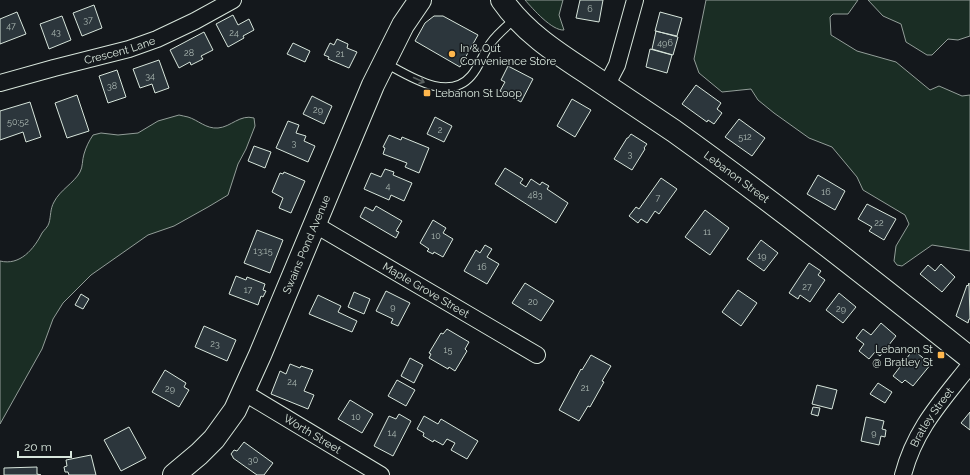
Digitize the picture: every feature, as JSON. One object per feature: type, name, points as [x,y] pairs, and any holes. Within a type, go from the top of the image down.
[{"type":"main road","name":"Swains Pond Avenue","points":[[174,475],[199,454],[219,433],[232,414],[243,392],[384,62],[403,25],[420,0]]},
{"type":"main road","name":"Lebanon Street","points":[[502,0],[516,18],[543,43],[674,131],[751,187],[821,240],[970,358]]},
{"type":"street","name":"Crescent Lane","points":[[0,83],[129,49],[157,39],[195,21],[233,0]]},
{"type":"street","points":[[606,86],[617,65],[635,0]]},
{"type":"street","name":"Maple Grove Street","points":[[314,224],[537,355]]},
{"type":"street","name":"Bratley Street","points":[[903,475],[910,452],[923,426],[970,366]]},
{"type":"street","name":"Worth Street","points":[[243,392],[381,475]]},
{"type":"lane","points":[[384,62],[418,80],[433,86],[446,88],[455,87],[464,83],[471,76],[495,37],[516,18]]},
{"type":"green space","points":[[525,0],[563,0],[559,15],[564,30],[554,27],[548,23]]},
{"type":"green space","points":[[706,0],[858,0],[848,14],[833,14],[830,17],[831,35],[857,51],[896,62],[930,90],[939,86],[962,96],[970,95],[970,251],[932,245],[902,266],[897,265],[894,261],[896,246],[909,224],[905,215],[863,190],[857,177],[832,147],[809,138],[774,113],[758,100],[751,89],[722,92],[699,73],[694,59]]},
{"type":"green space","points":[[868,0],[970,0],[970,36],[958,40],[948,39],[932,55],[927,55],[906,42],[901,24],[883,16]]},
{"type":"green space","points":[[179,115],[192,118],[206,126],[214,128],[223,127],[244,118],[254,118],[255,126],[238,164],[228,195],[174,226],[148,235],[91,275],[63,303],[53,319],[42,349],[0,424],[0,261],[7,262],[20,259],[35,245],[47,227],[54,202],[80,172],[82,168],[83,156],[93,135],[101,133],[118,135],[138,133],[158,121]]},
{"type":"building","points":[[580,0],[603,0],[599,22],[576,18]]},
{"type":"building","points":[[94,5],[102,28],[82,36],[73,13]]},
{"type":"building","points":[[17,12],[26,34],[0,44],[0,19]]},
{"type":"building","points":[[660,12],[682,18],[677,36],[655,31]]},
{"type":"building","points":[[233,15],[238,25],[249,19],[254,30],[243,36],[244,38],[228,47],[216,24]]},
{"type":"building","points":[[62,16],[71,40],[49,49],[40,24]]},
{"type":"building","name":"In & Out Convenience Store","points":[[434,16],[443,16],[478,35],[460,67],[415,41],[425,23]]},
{"type":"building","points":[[656,31],[678,37],[673,55],[652,49]]},
{"type":"building","points":[[204,32],[213,50],[201,56],[203,59],[191,65],[190,62],[179,68],[170,50]]},
{"type":"building","points":[[337,39],[348,44],[347,48],[357,52],[349,68],[328,59],[329,57],[324,55],[330,43],[334,45]]},
{"type":"building","points":[[293,43],[310,51],[305,62],[287,54]]},
{"type":"building","points":[[650,49],[672,55],[667,73],[646,67]]},
{"type":"building","points":[[159,60],[169,88],[155,93],[152,84],[140,88],[133,69]]},
{"type":"building","points":[[508,66],[533,79],[521,102],[500,91],[505,82],[501,80]]},
{"type":"building","points":[[117,70],[126,97],[108,103],[99,76]]},
{"type":"building","points":[[696,85],[721,103],[717,109],[722,113],[714,124],[708,120],[707,122],[682,104]]},
{"type":"building","points":[[77,95],[89,131],[67,138],[55,103]]},
{"type":"building","points":[[312,96],[332,106],[324,124],[303,114]]},
{"type":"building","points":[[572,99],[591,110],[575,137],[557,126]]},
{"type":"building","points":[[30,102],[41,137],[26,142],[23,132],[0,140],[0,111]]},
{"type":"building","points":[[435,117],[452,126],[444,142],[427,134]]},
{"type":"building","points":[[739,119],[765,138],[752,156],[725,137]]},
{"type":"building","points":[[288,121],[299,125],[296,133],[306,136],[304,141],[315,146],[308,162],[276,148]]},
{"type":"building","points":[[631,134],[647,144],[632,170],[614,159]]},
{"type":"building","points":[[389,135],[401,140],[402,137],[429,148],[419,173],[405,167],[407,163],[383,154],[385,148],[383,147]]},
{"type":"building","points":[[254,146],[271,152],[265,168],[248,161]]},
{"type":"building","points":[[505,168],[523,179],[520,183],[526,187],[531,179],[540,185],[542,182],[549,186],[547,189],[568,203],[556,223],[495,184]]},
{"type":"building","points":[[385,169],[394,172],[393,175],[412,183],[404,201],[391,195],[389,200],[364,189],[371,173],[381,177]]},
{"type":"building","points":[[284,172],[305,181],[291,213],[279,208],[283,198],[272,192],[280,173],[283,174]]},
{"type":"building","points":[[818,175],[845,191],[835,210],[807,194]]},
{"type":"building","points":[[661,178],[677,189],[659,214],[655,211],[647,223],[641,219],[638,223],[629,216],[636,207],[639,209]]},
{"type":"building","points":[[867,204],[896,219],[884,240],[869,231],[872,227],[858,219]]},
{"type":"building","points":[[376,206],[402,221],[396,231],[399,232],[396,238],[360,217],[365,207],[373,211]]},
{"type":"building","points":[[705,210],[729,228],[710,255],[685,237]]},
{"type":"building","points":[[433,220],[446,228],[443,233],[453,239],[443,257],[434,252],[433,254],[427,251],[429,249],[420,243]]},
{"type":"building","points":[[257,230],[283,240],[270,273],[244,263]]},
{"type":"building","points":[[761,240],[778,253],[764,271],[747,259]]},
{"type":"building","points":[[485,245],[492,249],[487,257],[499,264],[487,284],[464,271],[476,250],[480,253]]},
{"type":"building","points":[[809,263],[821,271],[818,275],[825,280],[810,302],[800,295],[798,299],[789,293]]},
{"type":"building","points":[[941,264],[955,277],[942,292],[920,274],[928,265],[935,271]]},
{"type":"building","points":[[236,276],[246,280],[247,277],[265,284],[263,290],[266,291],[263,297],[261,296],[258,305],[229,294]]},
{"type":"building","points":[[525,283],[554,301],[541,321],[512,303]]},
{"type":"building","points":[[969,283],[970,319],[968,323],[956,316]]},
{"type":"building","points":[[738,290],[757,303],[741,326],[722,312]]},
{"type":"building","points":[[386,291],[410,303],[398,326],[391,323],[393,319],[376,311]]},
{"type":"building","points":[[354,292],[370,299],[364,314],[348,307]]},
{"type":"building","points":[[839,293],[856,307],[843,323],[826,310]]},
{"type":"building","points":[[81,294],[89,299],[83,309],[75,305]]},
{"type":"building","points":[[318,295],[341,306],[338,312],[357,321],[352,332],[309,314]]},
{"type":"building","points":[[881,323],[896,336],[880,356],[875,352],[869,359],[859,351],[864,344],[856,338],[863,329],[871,335]]},
{"type":"building","points":[[204,326],[236,340],[227,361],[195,347]]},
{"type":"building","points":[[447,329],[469,342],[465,349],[467,351],[455,371],[449,367],[448,369],[429,358],[431,354],[429,353],[441,333],[443,334]]},
{"type":"building","points":[[913,350],[931,364],[913,386],[905,380],[902,383],[893,376]]},
{"type":"building","points":[[591,355],[611,366],[590,407],[588,406],[579,421],[559,410],[581,369],[582,370]]},
{"type":"building","points":[[410,358],[423,365],[414,383],[401,376]]},
{"type":"building","points":[[290,364],[300,368],[301,366],[313,370],[304,391],[314,395],[308,409],[271,394],[280,371],[286,374]]},
{"type":"building","points":[[165,370],[186,383],[184,387],[189,390],[179,407],[152,392]]},
{"type":"building","points":[[397,380],[415,390],[406,406],[388,396]]},
{"type":"building","points":[[878,383],[892,392],[885,403],[870,394]]},
{"type":"building","points":[[817,385],[837,390],[832,409],[812,404]]},
{"type":"building","points":[[350,400],[373,414],[362,433],[338,419]]},
{"type":"building","points":[[813,407],[820,408],[818,416],[811,414]]},
{"type":"building","points":[[970,412],[970,430],[961,423]]},
{"type":"building","points":[[399,414],[411,421],[393,456],[374,446],[389,416],[396,419]]},
{"type":"building","points":[[424,416],[438,424],[441,419],[478,441],[467,459],[451,450],[455,443],[447,439],[443,445],[434,440],[433,442],[423,436],[424,433],[417,429]]},
{"type":"building","points":[[866,417],[884,421],[882,429],[886,430],[885,437],[881,436],[879,445],[861,441]]},
{"type":"building","points":[[129,427],[146,458],[121,471],[104,440]]},
{"type":"building","points":[[244,442],[273,463],[264,475],[257,475],[233,458],[231,454],[234,450],[237,451]]},
{"type":"building","points":[[91,455],[96,475],[69,475],[68,472],[65,472],[64,467],[67,466],[66,460]]},
{"type":"building","points":[[37,467],[37,474],[41,475],[4,475],[4,468]]},
{"type":"place","name":"In & Out Convenience Store","points":[[452,54]]},
{"type":"place","name":"Lebanon St Loop","points":[[427,93]]},
{"type":"place","name":"Lebanon St @ Bratley St","points":[[941,355]]}]
